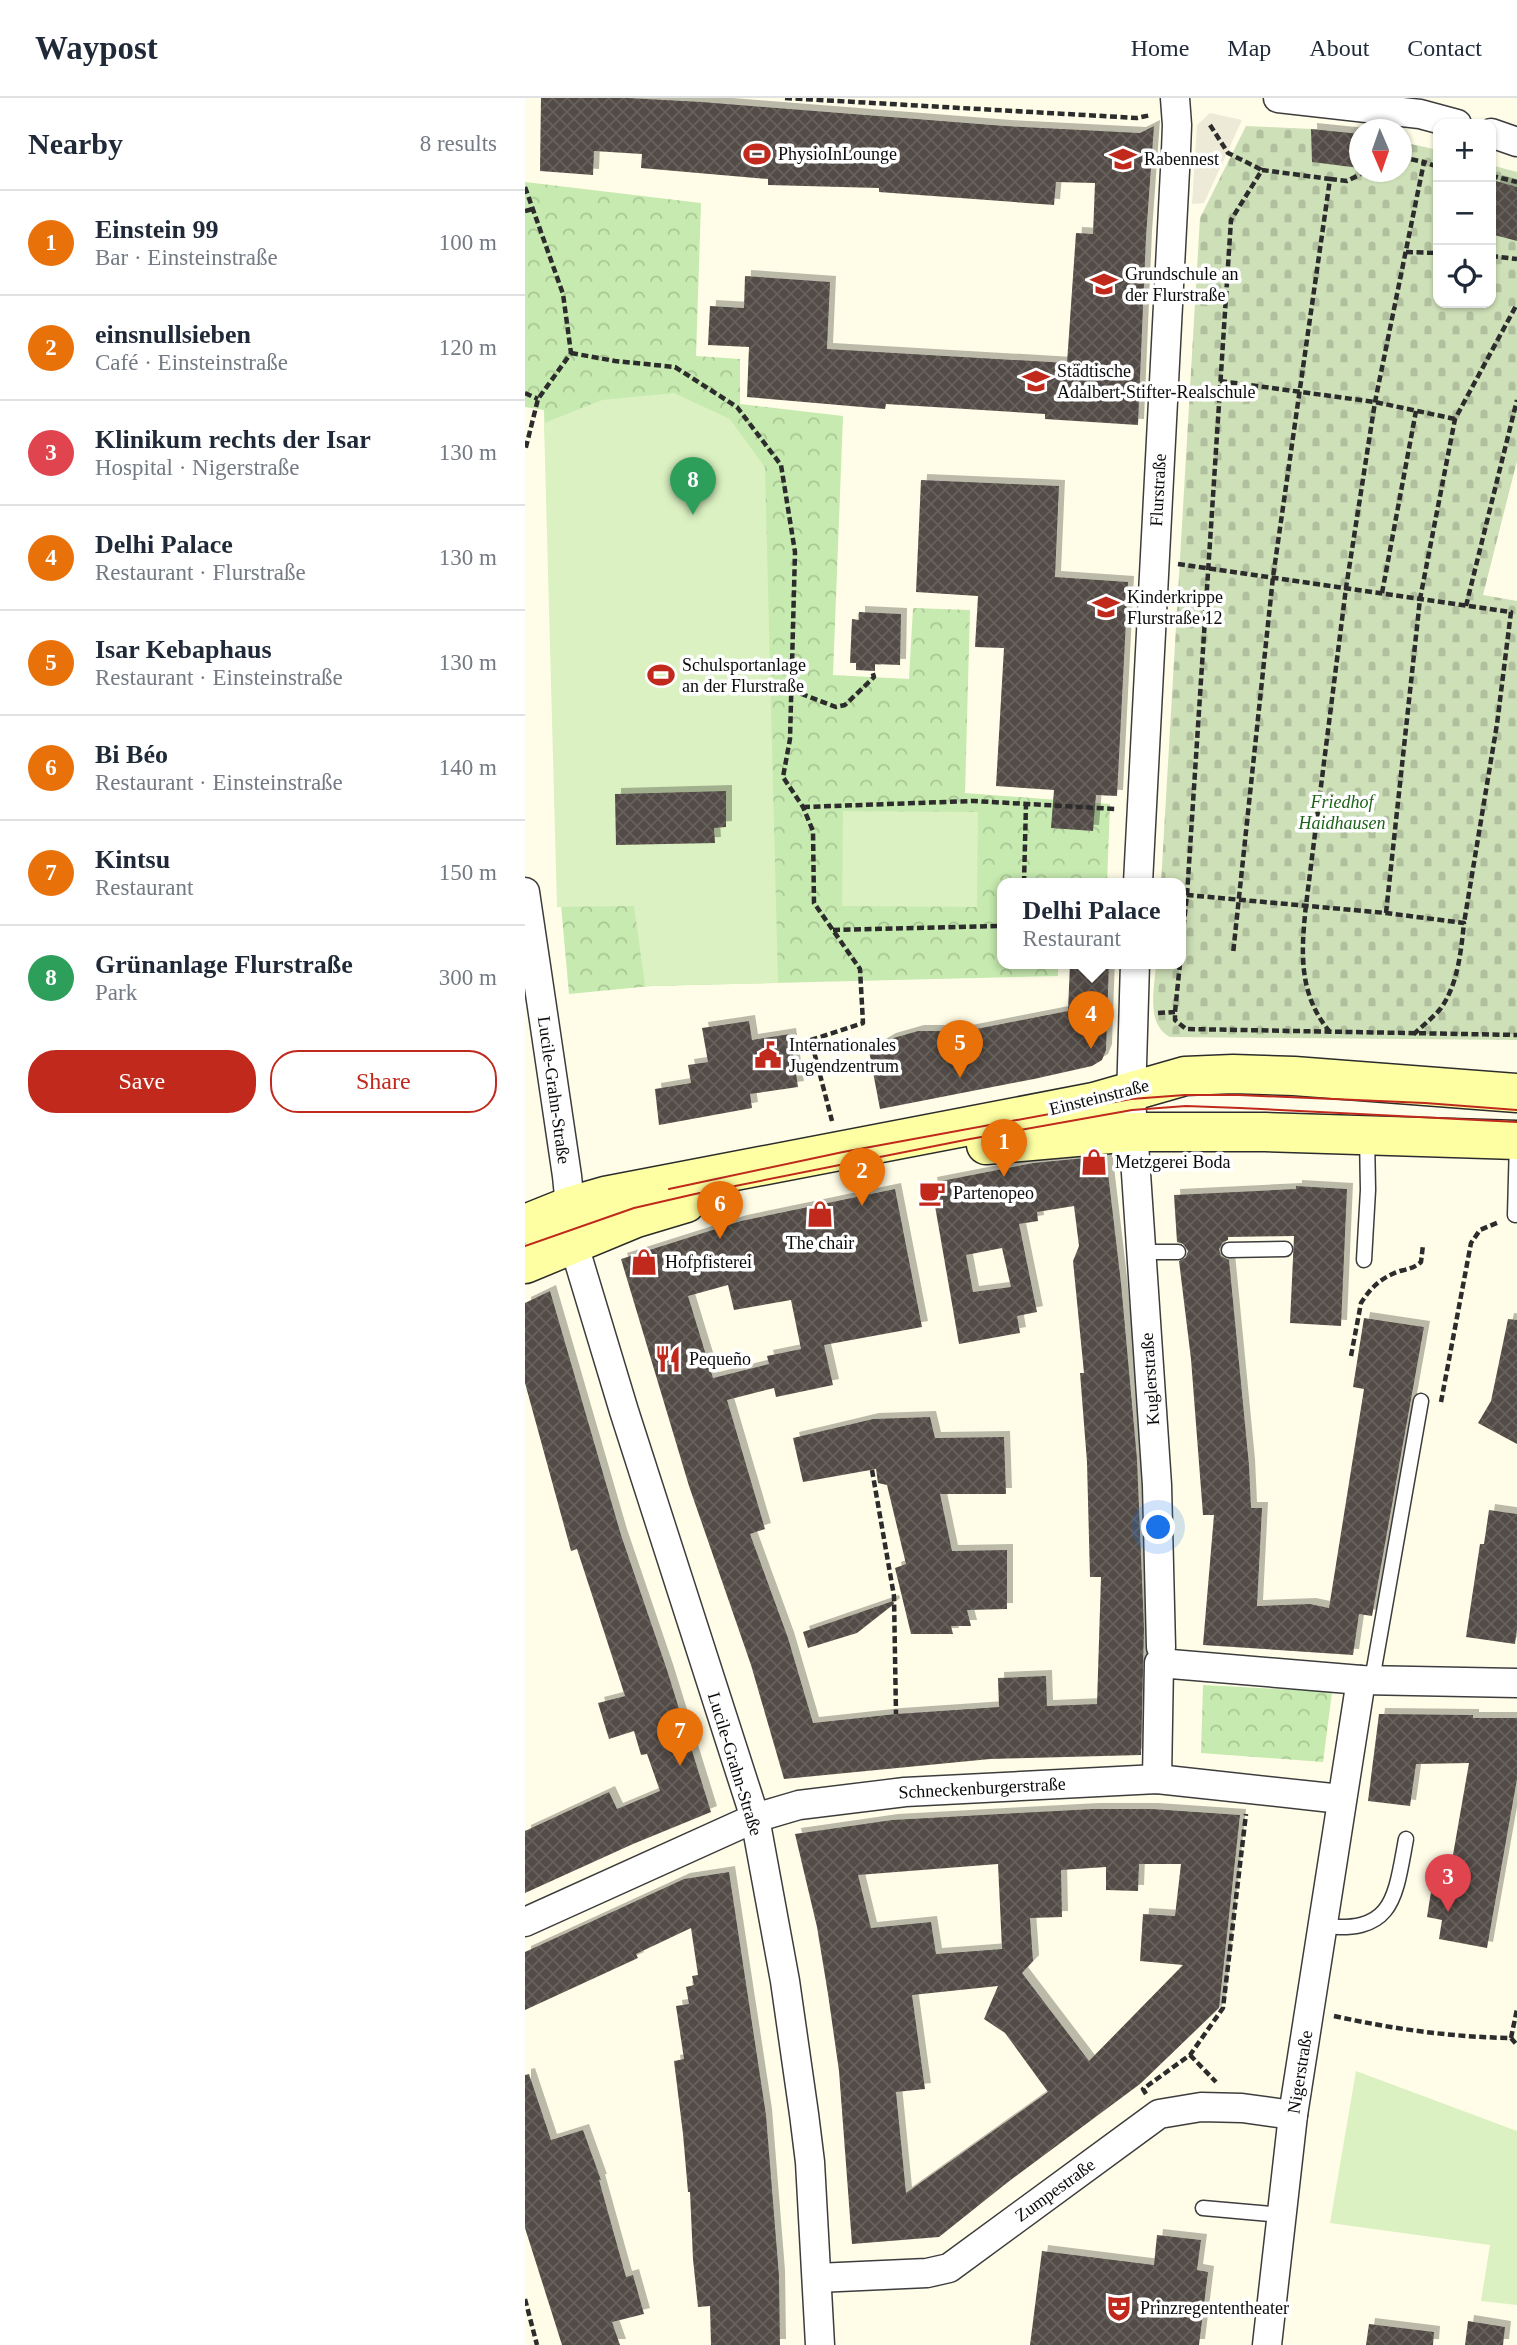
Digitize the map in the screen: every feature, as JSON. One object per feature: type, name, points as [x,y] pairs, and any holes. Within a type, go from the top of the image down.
[{"type":"main road","name":"Einsteinstraße","points":[[525,1224],[568,1228],[636,1218],[696,1200],[1132,1111],[1173,1077],[1233,1074],[1361,1080],[1465,1091],[1517,1093]]},
{"type":"main road","name":"Einsteinstraße","points":[[525,1264],[605,1196],[1094,1102],[1132,1111],[1367,1135],[1517,1140]]},
{"type":"street","name":"Flurstraße","points":[[1138,878],[1176,163],[1175,98]]},
{"type":"street","points":[[1278,98],[1421,106],[1447,119]]},
{"type":"street","points":[[1496,136],[1517,142]]},
{"type":"street","name":"Lucile-Grahn-Straße","points":[[525,892],[567,1176],[568,1228],[755,1818],[797,2062],[810,2162],[820,2345]]},
{"type":"street","points":[[1132,1111],[1135,969]]},
{"type":"street","name":"Kuglerstraße","points":[[1132,1111],[1157,1485],[1160,1655],[1157,1779]]},
{"type":"street","points":[[1160,1655],[1366,1680],[1517,1683]]},
{"type":"street","points":[[1341,1799],[1366,1680]]},
{"type":"street","name":"Schneckenburgerstraße","points":[[525,1922],[755,1818],[799,1805],[905,1791],[1157,1779],[1341,1799]]},
{"type":"street","name":"Nigerstraße","points":[[1267,2345],[1293,2115],[1341,1799]]},
{"type":"street","name":"Zumpestraße","points":[[817,2278],[927,2273],[949,2268],[1160,2114],[1201,2107],[1241,2108],[1293,2115]]},
{"type":"lane","points":[[1364,1260],[1368,1191],[1367,1135]]},
{"type":"lane","points":[[1515,1215],[1517,1140]]},
{"type":"lane","points":[[525,1233],[568,1228]]},
{"type":"lane","points":[[1229,1250],[1285,1249]]},
{"type":"lane","points":[[1140,1252],[1178,1252]]},
{"type":"lane","points":[[1366,1680],[1421,1401]]},
{"type":"lane","points":[[1322,1926],[1347,1928],[1368,1924],[1388,1907],[1397,1890],[1406,1839]]},
{"type":"lane","points":[[1203,2208],[1282,2215]]},
{"type":"path","points":[[785,98],[1137,118]]},
{"type":"path","points":[[1210,125],[1228,153],[1262,170],[1349,180]]},
{"type":"path","points":[[1412,159],[1433,165]]},
{"type":"path","points":[[1330,1032],[1314,1010],[1307,988],[1302,943],[1305,905],[1346,587],[1375,402],[1424,162]]},
{"type":"path","points":[[1186,904],[1231,220],[1262,170]]},
{"type":"path","points":[[1496,177],[1517,182]]},
{"type":"path","points":[[1233,954],[1273,578],[1330,179]]},
{"type":"path","points":[[525,187],[563,295],[572,352],[538,399],[525,451]]},
{"type":"path","points":[[525,211],[533,209]]},
{"type":"path","points":[[1406,252],[1433,253]]},
{"type":"path","points":[[1496,257],[1517,259]]},
{"type":"path","points":[[1386,913],[1420,599],[1455,419],[1517,304]]},
{"type":"path","points":[[572,352],[615,361],[675,367],[737,407],[781,465],[795,552],[790,739],[783,777],[803,807],[813,831],[814,903],[860,969],[863,1023],[810,1040],[843,1150]]},
{"type":"path","points":[[1220,381],[1375,402],[1455,419]]},
{"type":"path","points":[[525,393],[538,399]]},
{"type":"path","points":[[1466,606],[1517,400]]},
{"type":"path","points":[[1382,593],[1416,411]]},
{"type":"path","points":[[1154,562],[1346,587],[1517,614]]},
{"type":"path","points":[[1413,1035],[1441,1007],[1454,980],[1461,951],[1497,724],[1511,612]]},
{"type":"path","points":[[791,690],[836,707],[845,705],[874,677],[872,671]]},
{"type":"path","points":[[803,807],[974,801],[1141,811]]},
{"type":"path","points":[[1024,878],[1026,804]]},
{"type":"path","points":[[1187,895],[1386,913],[1464,923]]},
{"type":"path","points":[[832,930],[997,926]]},
{"type":"path","points":[[1179,969],[1175,1020],[1186,1030],[1517,1035]]},
{"type":"path","points":[[1351,1356],[1361,1303],[1366,1295],[1388,1275],[1415,1268],[1423,1256],[1423,1245]]},
{"type":"path","points":[[872,1470],[894,1596],[896,1714]]},
{"type":"path","points":[[1160,2114],[1143,2089],[1190,2056],[1223,2008],[1249,1789]]},
{"type":"path","points":[[1511,2038],[1517,2009]]},
{"type":"path","points":[[1309,2011],[1402,2031],[1470,2038],[1511,2038],[1517,2045]]},
{"type":"path","points":[[525,2299],[537,2345]]},
{"type":"green space","name":"Friedhof Haidhausen","points":[[1246,126],[1349,133],[1349,182],[1412,182],[1412,144],[1433,149],[1433,308],[1496,308],[1496,166],[1517,172],[1517,461],[1483,595],[1517,601],[1517,1040],[1170,1037],[1162,1031],[1154,1014],[1155,969],[1186,969],[1186,878],[1161,878],[1200,218]]},
{"type":"green space","points":[[525,182],[701,203],[696,356],[740,359],[740,404],[843,416],[833,675],[909,679],[913,608],[970,610],[965,793],[1110,804],[1107,878],[997,878],[997,969],[1058,969],[1058,976],[652,986],[569,994],[559,883],[544,410],[525,407]]},
{"type":"green space","name":"Schulsportanlage an der Flurstraße","points":[[674,393],[730,419],[765,467],[778,983],[645,986],[634,906],[557,907],[544,423],[602,400]]},
{"type":"green space","points":[[843,811],[978,812],[977,907],[842,906]]},
{"type":"green space","points":[[1203,1685],[1332,1692],[1323,1762],[1201,1753]]},
{"type":"green space","points":[[1356,2071],[1517,2131],[1517,2305],[1481,2301],[1490,2245],[1330,2223]]},
{"type":"shaded area","points":[[1210,113],[1242,120],[1204,203],[1192,204],[1197,125]]},
{"type":"building","points":[[541,98],[628,98],[702,102],[1005,126],[1140,133],[1154,126],[1138,425],[1045,419],[1045,414],[886,404],[885,409],[747,397],[749,347],[708,345],[710,306],[744,308],[745,276],[830,282],[827,349],[1067,363],[1076,233],[1093,234],[1095,183],[1056,182],[1054,205],[879,192],[879,188],[768,185],[768,179],[641,168],[642,154],[594,151],[593,175],[540,171]]},
{"type":"building","points":[[1311,129],[1349,133],[1349,167],[1312,162]]},
{"type":"building","points":[[1496,181],[1517,187],[1517,241],[1496,235]]},
{"type":"building","points":[[921,480],[1059,486],[1055,577],[1128,582],[1117,796],[1096,795],[1093,831],[1051,828],[1054,790],[996,786],[1004,648],[975,647],[978,596],[916,592]]},
{"type":"building","points":[[859,612],[901,614],[900,665],[875,664],[875,671],[856,670],[856,663],[850,663],[852,619],[859,620]]},
{"type":"building","points":[[726,791],[726,827],[714,828],[715,843],[616,845],[615,794]]},
{"type":"building","points":[[1070,969],[1109,969],[1106,1050],[1102,1060],[1092,1066],[880,1109],[869,1051],[890,1039],[918,1031],[966,1031],[1068,1011]]},
{"type":"building","points":[[749,1021],[752,1040],[790,1034],[798,1087],[750,1094],[752,1108],[659,1125],[655,1089],[691,1083],[688,1065],[708,1062],[702,1028]]},
{"type":"building","points":[[1106,1156],[1137,1459],[1144,1628],[1141,1755],[990,1759],[784,1779],[751,1665],[689,1486],[621,1259],[741,1221],[895,1189],[922,1327],[824,1345],[833,1385],[776,1397],[774,1388],[727,1400],[765,1529],[750,1534],[788,1638],[813,1723],[999,1707],[998,1678],[1046,1676],[1047,1706],[1097,1704],[1101,1577],[1090,1577],[1087,1462],[1080,1373],[1084,1373],[1073,1261],[1079,1246],[1074,1206],[1037,1212],[1038,1221],[1019,1224],[1037,1312],[1017,1316],[1020,1333],[959,1344],[931,1183],[1033,1163]],"holes":[[[1002,1248],[1011,1287],[973,1292],[966,1255]],[[728,1285],[734,1310],[791,1300],[801,1349],[767,1356],[769,1364],[713,1378],[688,1296]]]},
{"type":"building","points":[[1296,1186],[1347,1189],[1341,1326],[1290,1323],[1294,1236],[1228,1237],[1219,1249],[1221,1256],[1229,1260],[1251,1508],[1262,1508],[1257,1606],[1310,1604],[1329,1608],[1364,1389],[1353,1387],[1364,1318],[1424,1327],[1372,1616],[1359,1614],[1353,1655],[1203,1645],[1214,1515],[1203,1515],[1191,1359],[1179,1261],[1186,1257],[1188,1251],[1183,1244],[1177,1242],[1174,1195],[1296,1189]]},
{"type":"building","points":[[550,1291],[621,1535],[711,1812],[525,1893],[525,1831],[609,1792],[617,1809],[660,1791],[647,1754],[641,1755],[634,1731],[609,1739],[598,1703],[625,1696],[577,1549],[571,1551],[525,1383],[525,1303]]},
{"type":"building","points":[[1508,1319],[1517,1320],[1517,1444],[1478,1423],[1491,1401]]},
{"type":"building","points":[[930,1417],[935,1438],[1004,1437],[1006,1494],[940,1494],[952,1551],[1007,1550],[1007,1609],[967,1610],[971,1626],[951,1626],[953,1634],[911,1634],[895,1568],[906,1564],[887,1485],[878,1483],[876,1469],[803,1482],[793,1438],[873,1419]]},
{"type":"building","points":[[1489,1510],[1517,1514],[1515,1644],[1466,1637],[1480,1544],[1484,1544]]},
{"type":"building","points":[[893,1601],[894,1604],[857,1633],[808,1648],[803,1632]]},
{"type":"building","points":[[1379,1714],[1517,1718],[1517,1779],[1487,1948],[1439,1939],[1442,1920],[1427,1917],[1431,1892],[1446,1895],[1469,1763],[1416,1764],[1410,1806],[1368,1801]]},
{"type":"building","points":[[1093,1809],[1152,1809],[1240,1815],[1219,2008],[1140,2084],[939,2237],[852,2244],[839,2071],[817,1927],[795,1834],[892,1820]],"holes":[[[998,1864],[1002,1949],[936,1954],[931,1922],[871,1928],[858,1875]],[[1139,1864],[1181,1864],[1175,1916],[1143,1914],[1140,1961],[1183,1965],[1089,2061],[1022,1973],[1033,1961],[1030,1918],[1062,1917],[1061,1870],[1106,1867],[1106,1890],[1138,1891]],[[998,1986],[984,2019],[1005,2033],[1048,2092],[906,2193],[896,2092],[925,2089],[912,1995]]]},
{"type":"building","points":[[729,1872],[766,2115],[779,2276],[780,2345],[711,2345],[710,2306],[698,2307],[690,2192],[674,2061],[684,2059],[676,2006],[689,2004],[686,1987],[694,1985],[692,1976],[698,1975],[691,1928],[636,1954],[638,1958],[525,2010],[525,1952],[684,1879]]},
{"type":"building","points":[[529,2074],[551,2140],[583,2130],[601,2180],[626,2277],[633,2275],[644,2314],[612,2322],[620,2345],[562,2345],[525,2228],[525,2075]]},
{"type":"building","name":"Prinzregententheater","points":[[1157,2235],[1201,2240],[1197,2270],[1208,2272],[1199,2345],[1030,2345],[1042,2251],[1154,2265]]},
{"type":"building","points":[[1468,2321],[1505,2327],[1503,2345],[1465,2345]]},
{"type":"building","points":[[1369,2324],[1434,2332],[1433,2345],[1366,2345]]},
{"type":"tram line","points":[[669,1189],[843,1152],[1131,1099],[1239,1095],[1517,1110]]},
{"type":"tram line","points":[[525,1246],[634,1208],[695,1194],[970,1139],[1132,1110],[1186,1106],[1517,1122]]},
{"type":"place","name":"PhysioInLounge","points":[[757,154]]},
{"type":"place","name":"Rabennest","points":[[1123,159]]},
{"type":"place","name":"Grundschule an der Flurstraße","points":[[1104,284]]},
{"type":"place","name":"Städtische Adalbert-Stifter-Realschule","points":[[1036,381]]},
{"type":"place","name":"Grünanlage Flurstraße","points":[[693,515]]},
{"type":"place","name":"Kinderkrippe Flurstraße 12","points":[[1106,607]]},
{"type":"place","name":"Schulsportanlage an der Flurstraße","points":[[661,675]]},
{"type":"place","name":"Delhi Palace","points":[[1091,1049]]},
{"type":"place","name":"Internationales Jugendzentrum","points":[[768,1055]]},
{"type":"place","name":"Isar Kebaphaus","points":[[960,1078]]},
{"type":"place","name":"Metzgerei Boda","points":[[1094,1162]]},
{"type":"place","name":"Einstein 99","points":[[1004,1177]]},
{"type":"place","name":"Partenopeo","points":[[932,1193]]},
{"type":"place","name":"einsnullsieben","points":[[862,1206]]},
{"type":"place","name":"The chair","points":[[820,1214]]},
{"type":"place","name":"Bi Béo","points":[[720,1239]]},
{"type":"place","name":"Hofpfisterei","points":[[644,1262]]},
{"type":"place","name":"Pequeño","points":[[668,1359]]},
{"type":"place","name":"Kintsu","points":[[680,1766]]},
{"type":"place","name":"Klinikum rechts der Isar","points":[[1448,1912]]},
{"type":"place","name":"Prinzregententheater","points":[[1119,2308]]}]
